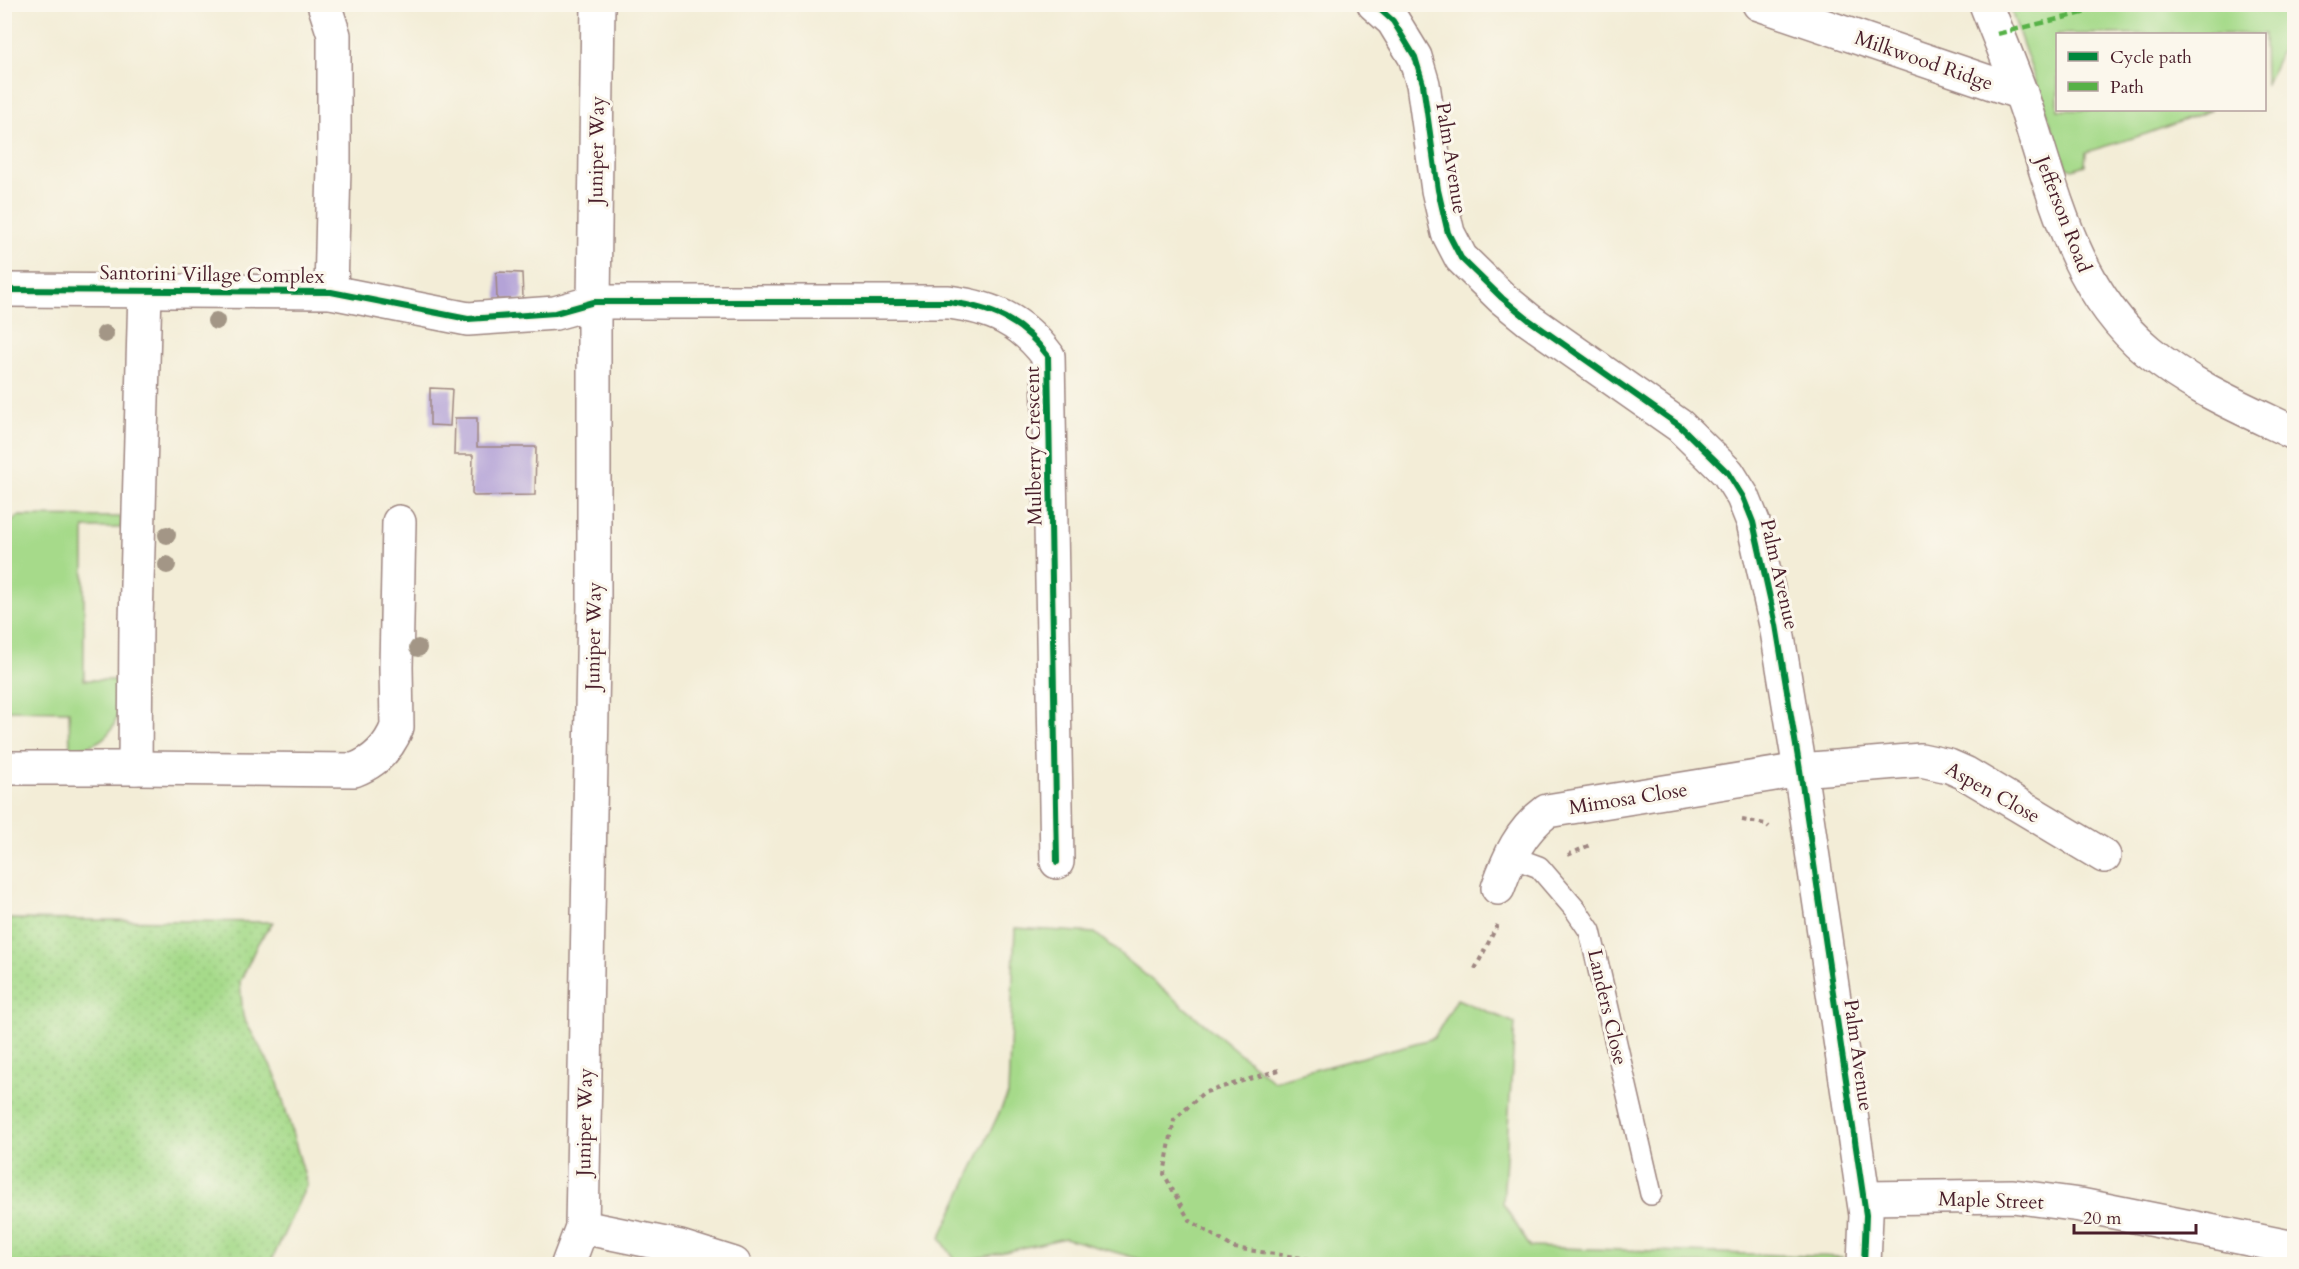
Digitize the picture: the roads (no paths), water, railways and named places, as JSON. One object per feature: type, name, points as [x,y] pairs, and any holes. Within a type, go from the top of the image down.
[{"type":"street","name":"Santorini Village Complex","points":[[324,4],[334,35],[331,291]]},
{"type":"street","name":"Juniper Way","points":[[568,1264],[582,1227],[594,630],[594,302],[598,4]]},
{"type":"street","name":"Palm Avenue","points":[[1374,4],[1393,21],[1415,57],[1423,84],[1438,190],[1448,233],[1461,258],[1502,298],[1529,320],[1680,426],[1728,473],[1743,497],[1753,522],[1776,625],[1800,770],[1864,1198],[1866,1223],[1864,1264]]},
{"type":"street","name":"Milkwood Ridge","points":[[1759,4],[2021,93]]},
{"type":"street","name":"Jefferson Road","points":[[1986,4],[2021,93],[2070,240],[2087,277],[2106,308],[2148,352],[2180,374],[2216,396],[2295,433]]},
{"type":"street","name":"Santorini Village Complex","points":[[4,290],[331,291],[468,319],[555,312],[594,302]]},
{"type":"street","name":"Santorini Village Complex","points":[[135,768],[136,621],[145,290]]},
{"type":"street","name":"Mulberry Crescent","points":[[594,302],[949,302],[971,305],[1010,319],[1036,340],[1048,356],[1057,862]]},
{"type":"street","points":[[4,768],[354,770],[377,758],[394,735],[397,727],[399,522]]},
{"type":"street","name":"Aspen Close","points":[[1800,770],[1921,760],[1949,766],[2104,856]]},
{"type":"street","name":"Mimosa Close","points":[[1498,888],[1509,856],[1528,827],[1547,811],[1800,770]]},
{"type":"street","name":"Maple Street","points":[[1864,1198],[2013,1196],[2080,1205],[2295,1248]]},
{"type":"street","points":[[582,1227],[680,1247],[734,1264]]},
{"type":"lane","name":"Landers Close","points":[[1509,856],[1539,867],[1575,909],[1590,931],[1651,1194]]}]
